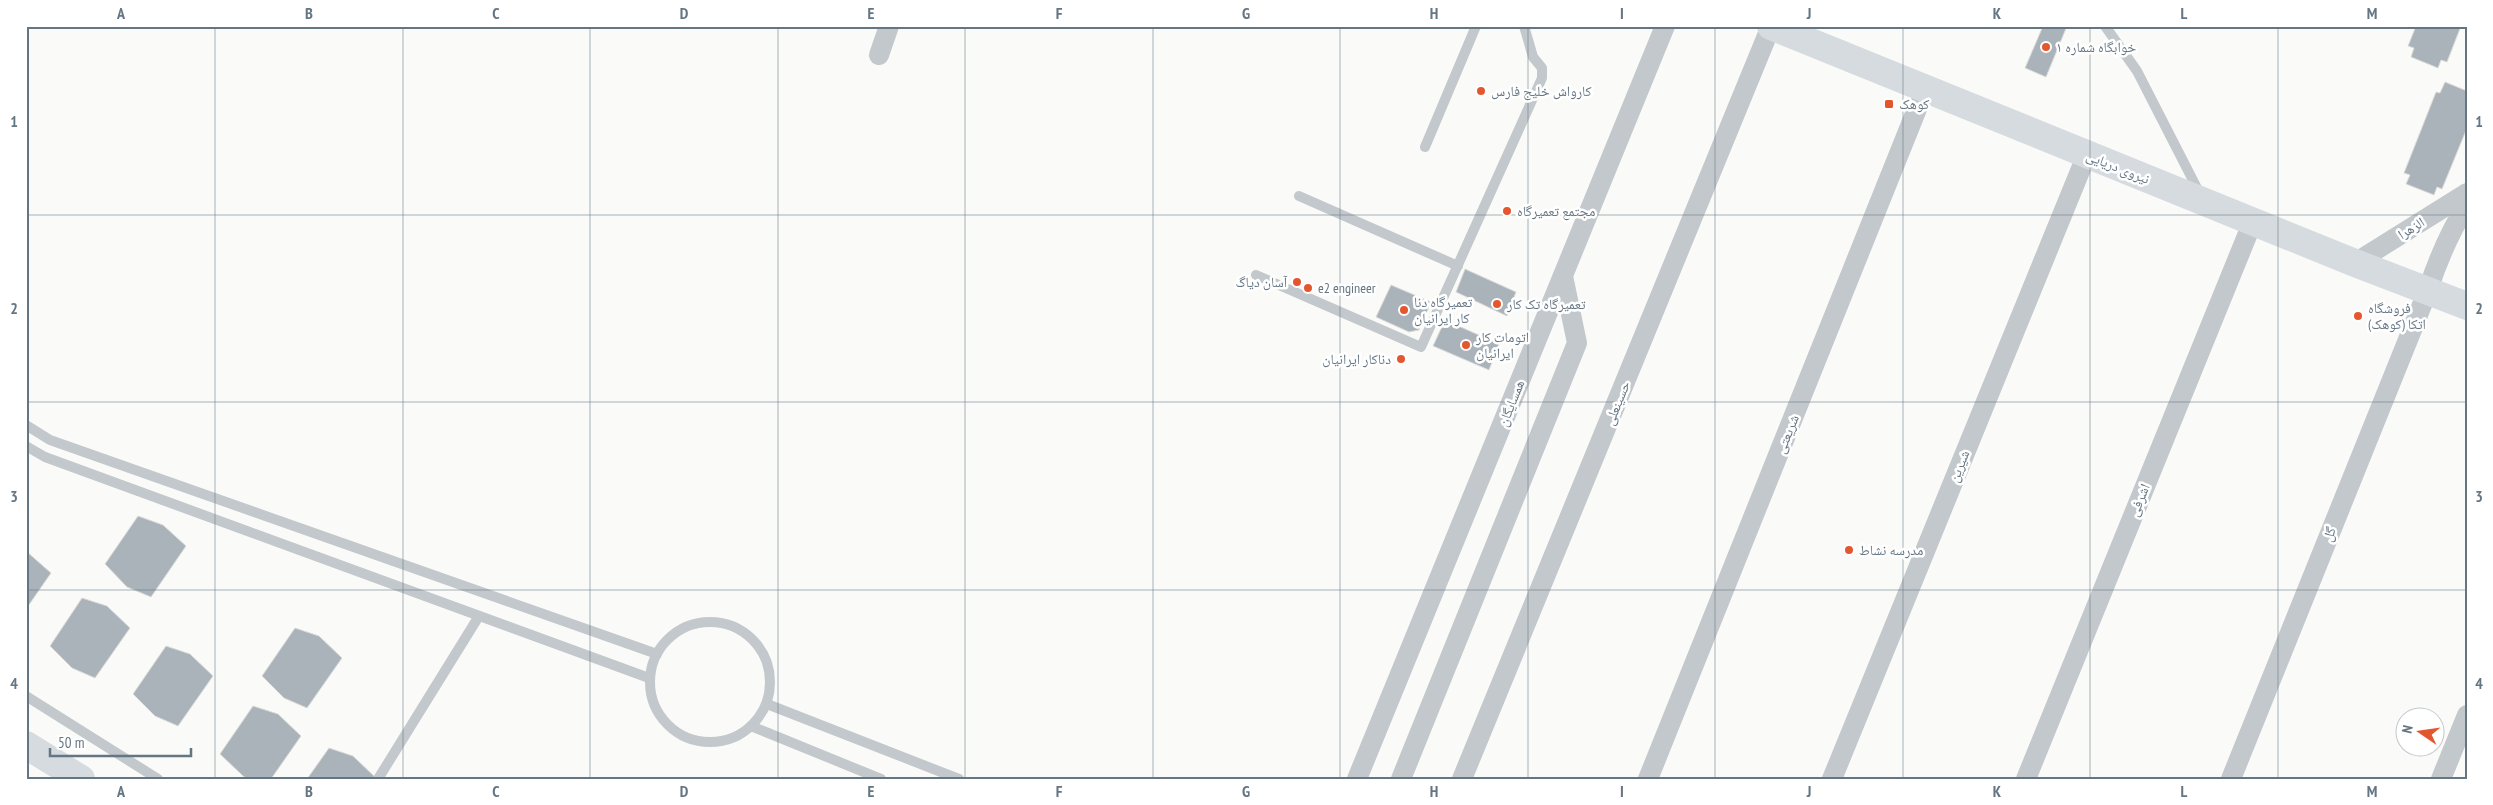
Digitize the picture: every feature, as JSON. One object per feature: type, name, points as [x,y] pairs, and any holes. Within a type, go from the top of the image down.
[{"type":"main road","name":"نیروی دریایی","points":[[1771,26],[2355,263],[2467,306]]},
{"type":"main road","points":[[26,745],[81,779]]},
{"type":"street","points":[[879,55],[889,26]]},
{"type":"street","name":"همسایگان","points":[[1357,779],[1665,26]]},
{"type":"street","name":"حسینعلی","points":[[1462,779],[1771,26]]},
{"type":"street","name":"شریعتی","points":[[1648,779],[1925,88]]},
{"type":"street","name":"شیرین","points":[[1832,779],[2087,154]]},
{"type":"street","name":"الزهرا","points":[[2355,263],[2467,193]]},
{"type":"street","name":"گل","points":[[2231,779],[2428,290],[2445,243],[2467,204]]},
{"type":"street","name":"اشرفی","points":[[2026,779],[2253,221]]},
{"type":"street","points":[[1401,779],[1578,343],[1563,276]]},
{"type":"street","points":[[2441,779],[2467,715]]},
{"type":"lane","points":[[1425,147],[1476,26]]},
{"type":"lane","points":[[1256,275],[1422,347],[1542,78],[1542,68],[1533,57],[1524,26]]},
{"type":"lane","points":[[2105,26],[2137,71],[2204,202]]},
{"type":"lane","points":[[1299,196],[1458,266]]},
{"type":"lane","points":[[26,425],[60,443],[657,654]]},
{"type":"lane","points":[[40,433],[28,447],[45,457],[649,678]]},
{"type":"lane","points":[[378,779],[479,616]]},
{"type":"lane","points":[[701,621],[722,622],[741,630],[758,643],[767,662],[771,683],[767,704],[751,726],[743,733],[725,741],[706,743],[688,739],[671,729],[659,715],[651,697],[649,678],[657,654],[664,641],[681,628],[701,621]]},
{"type":"lane","points":[[26,696],[158,779]]},
{"type":"lane","points":[[767,704],[959,779]]},
{"type":"lane","points":[[751,726],[881,779]]},
{"type":"building","name":"خوابگاه شماره ۱","points":[[2043,26],[2067,26],[2046,77],[2025,68]]},
{"type":"building","points":[[2416,26],[2461,26],[2447,62],[2441,60],[2438,68],[2411,57],[2414,48],[2408,46]]},
{"type":"building","points":[[2445,82],[2467,91],[2467,128],[2442,189],[2437,187],[2434,195],[2406,184],[2410,175],[2404,173],[2436,92],[2440,93]]},
{"type":"building","name":"تعمیرگاه تک کار","points":[[1465,269],[1516,292],[1507,316],[1456,292]]},
{"type":"building","name":"تعمیرگاه دنا کار ایرانیان","points":[[1391,285],[1431,302],[1419,330],[1409,332],[1376,317]]},
{"type":"building","name":"اتومات کار ایرانیان","points":[[1445,320],[1499,344],[1489,370],[1433,346]]},
{"type":"building","points":[[138,516],[163,525],[186,546],[151,597],[127,587],[105,564]]},
{"type":"building","points":[[26,551],[51,573],[26,609]]},
{"type":"building","points":[[82,598],[107,606],[130,628],[95,678],[72,668],[50,646]]},
{"type":"building","points":[[295,628],[319,636],[342,658],[307,708],[284,698],[262,676]]},
{"type":"building","points":[[166,646],[190,654],[213,676],[178,726],[155,716],[133,694]]},
{"type":"building","points":[[253,706],[278,714],[301,736],[271,779],[248,779],[220,754]]},
{"type":"building","points":[[329,748],[353,756],[376,778],[307,779]]},
{"type":"place","name":"خوابگاه شماره ۱","points":[[2046,47]]},
{"type":"place","name":"کارواش خلیج فارس","points":[[1481,91]]},
{"type":"place","name":"کوهک","points":[[1889,104]]},
{"type":"place","name":"مجتمع تعمیرگاه","points":[[1507,211]]},
{"type":"place","name":"آسان دیاگ","points":[[1297,282]]},
{"type":"place","name":"e2 engineer","points":[[1308,288]]},
{"type":"place","name":"تعمیرگاه تک کار","points":[[1497,304]]},
{"type":"place","name":"تعمیرگاه دنا کار ایرانیان","points":[[1404,310]]},
{"type":"place","name":"فروشگاه اتکا (کوهک)","points":[[2358,316]]},
{"type":"place","name":"اتومات کار ایرانیان","points":[[1466,345]]},
{"type":"place","name":"دناکار ایرانیان","points":[[1401,359]]},
{"type":"place","name":"مدرسه نشاط","points":[[1849,550]]}]
